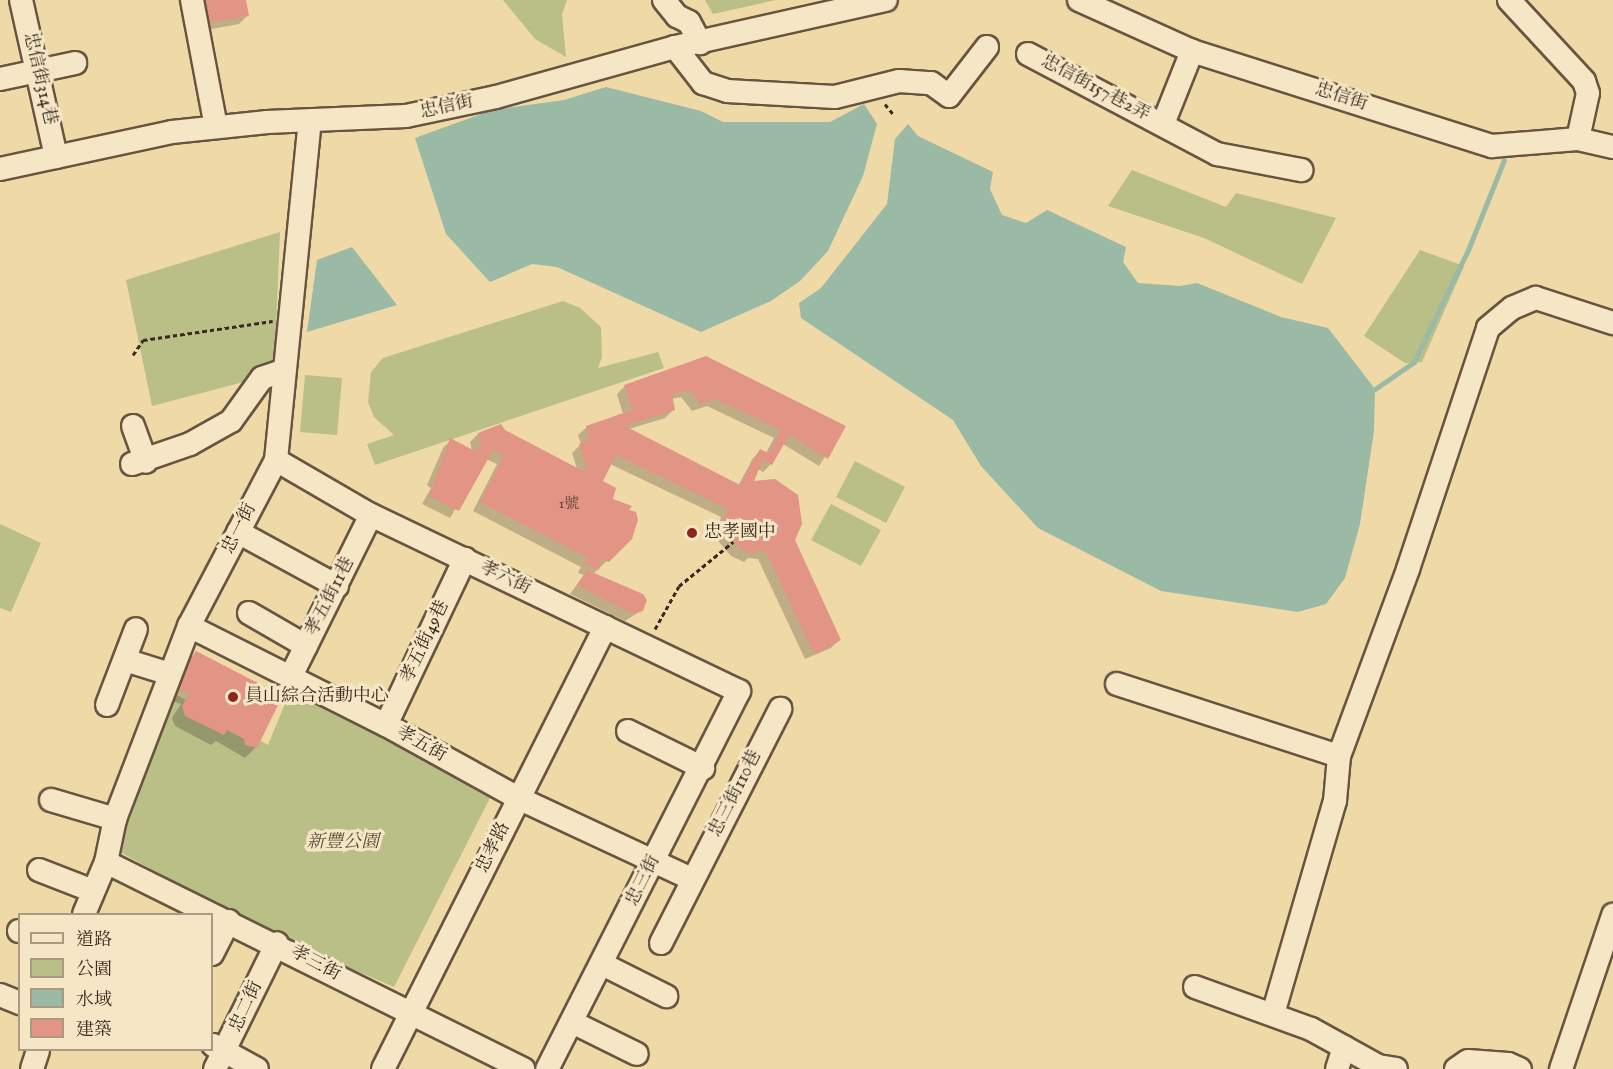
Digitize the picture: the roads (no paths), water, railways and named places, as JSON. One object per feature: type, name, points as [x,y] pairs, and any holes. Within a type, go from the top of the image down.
[{"type":"street","name":"忠信街314巷","points":[[21,0],[56,157]]},
{"type":"street","points":[[192,0],[216,127]]},
{"type":"street","points":[[664,0],[678,16],[689,22],[700,43]]},
{"type":"street","name":"忠信街","points":[[0,169],[172,132],[216,127],[406,116],[456,106],[675,47],[886,0]]},
{"type":"street","name":"忠信街","points":[[1079,0],[1192,51],[1492,146],[1578,139],[1613,147]]},
{"type":"street","points":[[1509,0],[1584,81],[1588,93],[1578,139]]},
{"type":"street","points":[[675,47],[703,83],[727,91],[835,97],[898,81],[931,83],[949,96],[987,47]]},
{"type":"street","points":[[1163,124],[1192,51]]},
{"type":"street","name":"忠信街157巷2弄","points":[[1028,54],[1217,154],[1301,170]]},
{"type":"street","points":[[0,78],[75,63]]},
{"type":"street","name":"忠一街","points":[[85,913],[106,862],[114,819],[189,626],[276,460],[310,121]]},
{"type":"street","points":[[1274,1014],[1330,822],[1338,756],[1408,570],[1488,328],[1512,308],[1536,297],[1613,323]]},
{"type":"street","points":[[133,426],[139,463],[190,444],[231,421],[262,378],[285,370]]},
{"type":"street","name":"孝六街","points":[[276,460],[371,515],[739,691]]},
{"type":"street","name":"孝五街11巷","points":[[290,678],[371,515]]},
{"type":"street","points":[[238,532],[337,586]]},
{"type":"street","name":"孝五街49巷","points":[[386,725],[465,560]]},
{"type":"street","points":[[249,613],[306,646]]},
{"type":"street","name":"孝五街","points":[[189,626],[386,725],[518,798],[654,863]]},
{"type":"street","name":"忠孝路","points":[[383,1069],[605,627]]},
{"type":"street","points":[[107,705],[136,629]]},
{"type":"street","points":[[125,660],[170,674]]},
{"type":"street","points":[[1117,684],[1338,756]]},
{"type":"street","name":"忠三街","points":[[547,1069],[703,768],[739,691]]},
{"type":"street","name":"忠三街110巷","points":[[661,944],[780,708]]},
{"type":"street","points":[[627,731],[703,768]]},
{"type":"street","points":[[51,800],[114,819]]},
{"type":"street","name":"孝三街","points":[[106,862],[212,913]]},
{"type":"street","points":[[654,863],[692,879]]},
{"type":"street","points":[[39,870],[93,891]]},
{"type":"street","name":"孝三街","points":[[213,913],[277,944],[497,1063],[523,1069]]},
{"type":"street","points":[[1561,1069],[1613,915]]},
{"type":"street","points":[[213,952],[229,921]]},
{"type":"street","name":"忠二街","points":[[217,1055],[277,944]]},
{"type":"street","points":[[602,964],[666,996]]},
{"type":"street","points":[[1196,987],[1274,1014],[1378,1066],[1396,1069]]},
{"type":"street","points":[[0,995],[18,1002]]},
{"type":"street","points":[[572,1022],[638,1054]]},
{"type":"street","points":[[1337,1069],[1344,1047]]},
{"type":"street","points":[[32,1069],[38,1051]]},
{"type":"street","points":[[217,1055],[257,1069]]},
{"type":"street","points":[[1456,1069],[1468,1061],[1508,1064],[1520,1069]]},
{"type":"water","points":[[606,87],[701,111],[723,122],[830,122],[864,104],[877,124],[863,176],[828,251],[800,281],[771,301],[701,332],[557,267],[532,264],[490,282],[446,234],[415,138],[492,110],[564,100]]},
{"type":"water","points":[[908,124],[918,136],[993,172],[990,189],[1002,215],[1026,223],[1047,210],[1126,247],[1123,262],[1138,283],[1180,286],[1197,283],[1281,317],[1328,328],[1375,389],[1374,431],[1360,524],[1345,578],[1326,604],[1298,612],[1161,591],[1038,528],[981,466],[953,420],[801,318],[799,303],[821,288],[887,204],[895,139]]},
{"type":"water","points":[[352,247],[397,305],[307,332],[317,260]]},
{"type":"waterway","points":[[1375,389],[1414,362],[1468,250],[1504,160]]},
{"type":"place","name":"忠孝國中","points":[[692,533]]},
{"type":"place","name":"員山綜合活動中心","points":[[233,697]]},
{"type":"park label","name":"新豐公園","points":[[343,843]]}]
